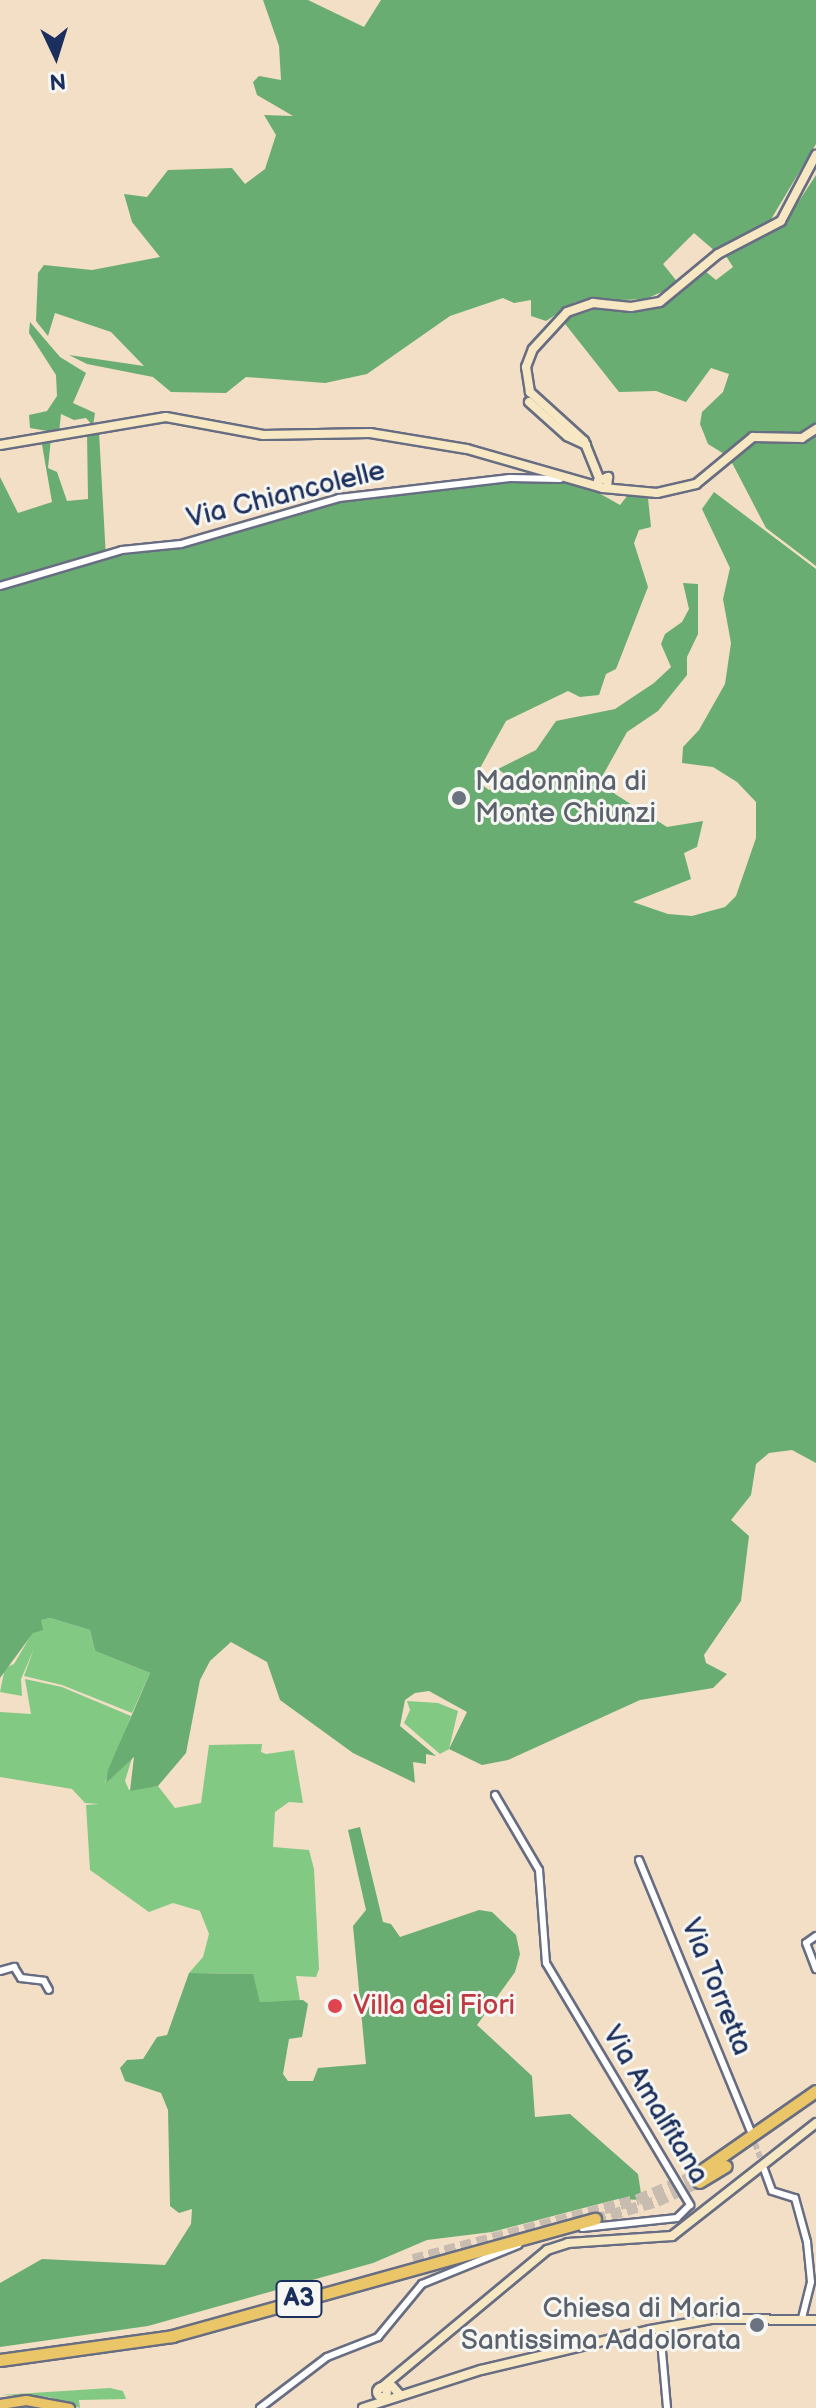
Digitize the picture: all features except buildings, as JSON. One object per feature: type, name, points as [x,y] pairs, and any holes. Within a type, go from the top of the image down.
[{"type":"highway","points":[[816,2091],[697,2178],[816,2099]]},
{"type":"highway","name":"A3","points":[[0,2360],[162,2338],[595,2219]]},
{"type":"highway","name":"A3","points":[[0,2352],[172,2328],[413,2259]]},
{"type":"main road","points":[[604,482],[587,445],[530,392],[527,359],[537,342],[559,318],[583,304],[631,307],[660,302],[718,254],[781,221],[816,155]]},
{"type":"main road","points":[[529,402],[567,436],[587,445]]},
{"type":"main road","points":[[0,445],[166,417],[263,435],[370,433],[467,449],[625,489],[676,492],[709,475],[753,437],[802,438],[816,429]]},
{"type":"main road","points":[[387,2394],[405,2368],[547,2250],[568,2243],[672,2236],[816,2123]]},
{"type":"main road","points":[[363,2408],[387,2394],[660,2329],[749,2318],[816,2320]]},
{"type":"main road","points":[[0,2404],[26,2400],[69,2408]]},
{"type":"street","name":"Via Chiancolelle","points":[[0,586],[122,550],[181,544],[378,491],[446,489],[510,478],[587,480]]},
{"type":"street","name":"Via Amalfitana","points":[[260,2408],[327,2357],[378,2337],[422,2284],[513,2247],[571,2231],[677,2218],[689,2210],[688,2199],[546,1963],[545,1888],[539,1870],[495,1795]]},
{"type":"street","name":"Via Torretta","points":[[639,1860],[751,2132]]},
{"type":"street","points":[[816,1936],[806,1943],[816,1969]]},
{"type":"street","points":[[0,1971],[14,1967],[21,1978],[44,1981],[49,1990]]},
{"type":"street","points":[[764,2169],[772,2191],[795,2198],[813,2262],[802,2319]]},
{"type":"street","points":[[660,2329],[667,2408]]},
{"type":"street","points":[[387,2394],[394,2408]]},
{"type":"green space","points":[[263,0],[308,0],[364,27],[381,0],[816,0],[816,144],[770,221],[716,252],[694,233],[663,264],[679,284],[646,299],[575,302],[546,321],[531,316],[531,300],[514,303],[503,298],[450,316],[367,374],[325,383],[246,377],[226,393],[171,392],[153,377],[87,364],[69,355],[144,366],[111,332],[55,313],[48,336],[36,321],[38,273],[44,265],[92,270],[160,257],[132,222],[124,194],[147,197],[168,170],[232,168],[245,184],[265,169],[276,135],[264,115],[293,116],[257,95],[253,82],[259,76],[281,80],[279,46]]},
{"type":"green space","points":[[816,175],[816,566],[766,528],[729,457],[708,444],[700,424],[702,412],[723,392],[729,374],[711,368],[686,402],[656,391],[619,392],[562,320],[599,308],[641,311],[661,306],[705,271],[716,280],[733,267],[726,256],[784,224]]},
{"type":"green space","points":[[30,322],[60,357],[86,373],[73,403],[95,413],[93,426],[86,418],[74,420],[61,414],[59,433],[30,428],[29,415],[47,411],[57,396],[56,375],[29,333]]},
{"type":"green space","points":[[99,432],[106,558],[182,546],[339,500],[421,489],[553,480],[583,484],[620,505],[628,495],[648,498],[651,527],[639,530],[634,543],[648,587],[616,669],[606,674],[599,695],[580,697],[568,691],[506,721],[474,779],[489,790],[514,781],[498,769],[536,750],[556,721],[615,709],[654,683],[671,667],[661,644],[665,634],[682,622],[689,609],[683,583],[698,584],[698,634],[687,657],[687,675],[658,711],[627,732],[603,775],[615,794],[667,827],[703,821],[697,847],[684,853],[691,879],[633,902],[668,914],[692,916],[725,907],[736,896],[756,838],[756,802],[737,782],[713,767],[682,763],[683,747],[699,730],[725,684],[731,643],[723,599],[730,568],[702,509],[714,492],[816,569],[816,1463],[792,1450],[769,1453],[756,1464],[751,1495],[731,1520],[749,1536],[741,1601],[704,1655],[706,1663],[727,1674],[713,1688],[640,1700],[508,1760],[482,1765],[449,1749],[467,1712],[429,1691],[415,1693],[405,1700],[400,1726],[436,1756],[426,1754],[426,1764],[413,1762],[415,1783],[353,1753],[280,1700],[267,1662],[231,1642],[210,1661],[200,1680],[186,1753],[158,1786],[130,1791],[134,1757],[106,1783],[108,1770],[150,1673],[95,1651],[90,1630],[50,1618],[41,1620],[43,1630],[33,1633],[0,1678],[0,477],[18,513],[52,502],[41,439],[51,438],[48,468],[57,472],[67,501],[88,499],[87,433]]},
{"type":"green space","points":[[50,1618],[90,1630],[95,1651],[150,1673],[132,1713],[62,1685],[24,1676],[34,1649],[21,1679],[22,1696],[0,1692],[5,1668],[14,1664],[40,1620]]},
{"type":"green space","points":[[25,1679],[62,1687],[131,1716],[105,1783],[132,1758],[125,1781],[129,1790],[158,1786],[175,1808],[201,1803],[209,1745],[262,1744],[261,1752],[266,1754],[294,1750],[303,1803],[289,1802],[275,1812],[273,1847],[309,1850],[314,1869],[319,1969],[316,1977],[296,1976],[300,2001],[260,2002],[252,1974],[189,1973],[203,1957],[209,1934],[200,1911],[173,1903],[149,1912],[90,1870],[86,1805],[99,1804],[85,1803],[72,1789],[0,1777],[0,1712],[31,1714]]},
{"type":"green space","points":[[407,1701],[438,1703],[458,1711],[449,1749],[440,1754],[404,1723],[410,1710]]},
{"type":"green space","points":[[360,1827],[383,1922],[391,1924],[400,1937],[479,1910],[492,1912],[516,1935],[520,1954],[515,1972],[477,2025],[532,2076],[535,2117],[570,2114],[638,2174],[642,2200],[618,2199],[492,2232],[427,2240],[373,2263],[148,2326],[0,2347],[0,2283],[42,2259],[165,2265],[191,2224],[192,2209],[179,2213],[170,2206],[168,2110],[161,2093],[125,2081],[120,2068],[127,2060],[143,2059],[157,2037],[167,2035],[189,1973],[253,1974],[260,2002],[303,2000],[308,2004],[302,2037],[289,2039],[283,2074],[288,2081],[313,2081],[318,2068],[366,2064],[353,1926],[366,1910],[348,1830]]},
{"type":"green space","points":[[110,2388],[123,2391],[126,2399],[79,2400],[80,2408],[49,2397],[1,2395]]},
{"type":"tunnel","points":[[752,2135],[763,2166]]},
{"type":"tunnel","points":[[413,2259],[638,2199],[695,2175]]},
{"type":"tunnel","points":[[595,2219],[657,2201],[699,2182]]},
{"type":"place","name":"Madonnina di Monte Chiunzi","points":[[459,798]]},
{"type":"place","name":"Villa dei Fiori","points":[[335,2006]]},
{"type":"place","name":"Chiesa di Maria Santissima Addolorata","points":[[757,2325]]}]
